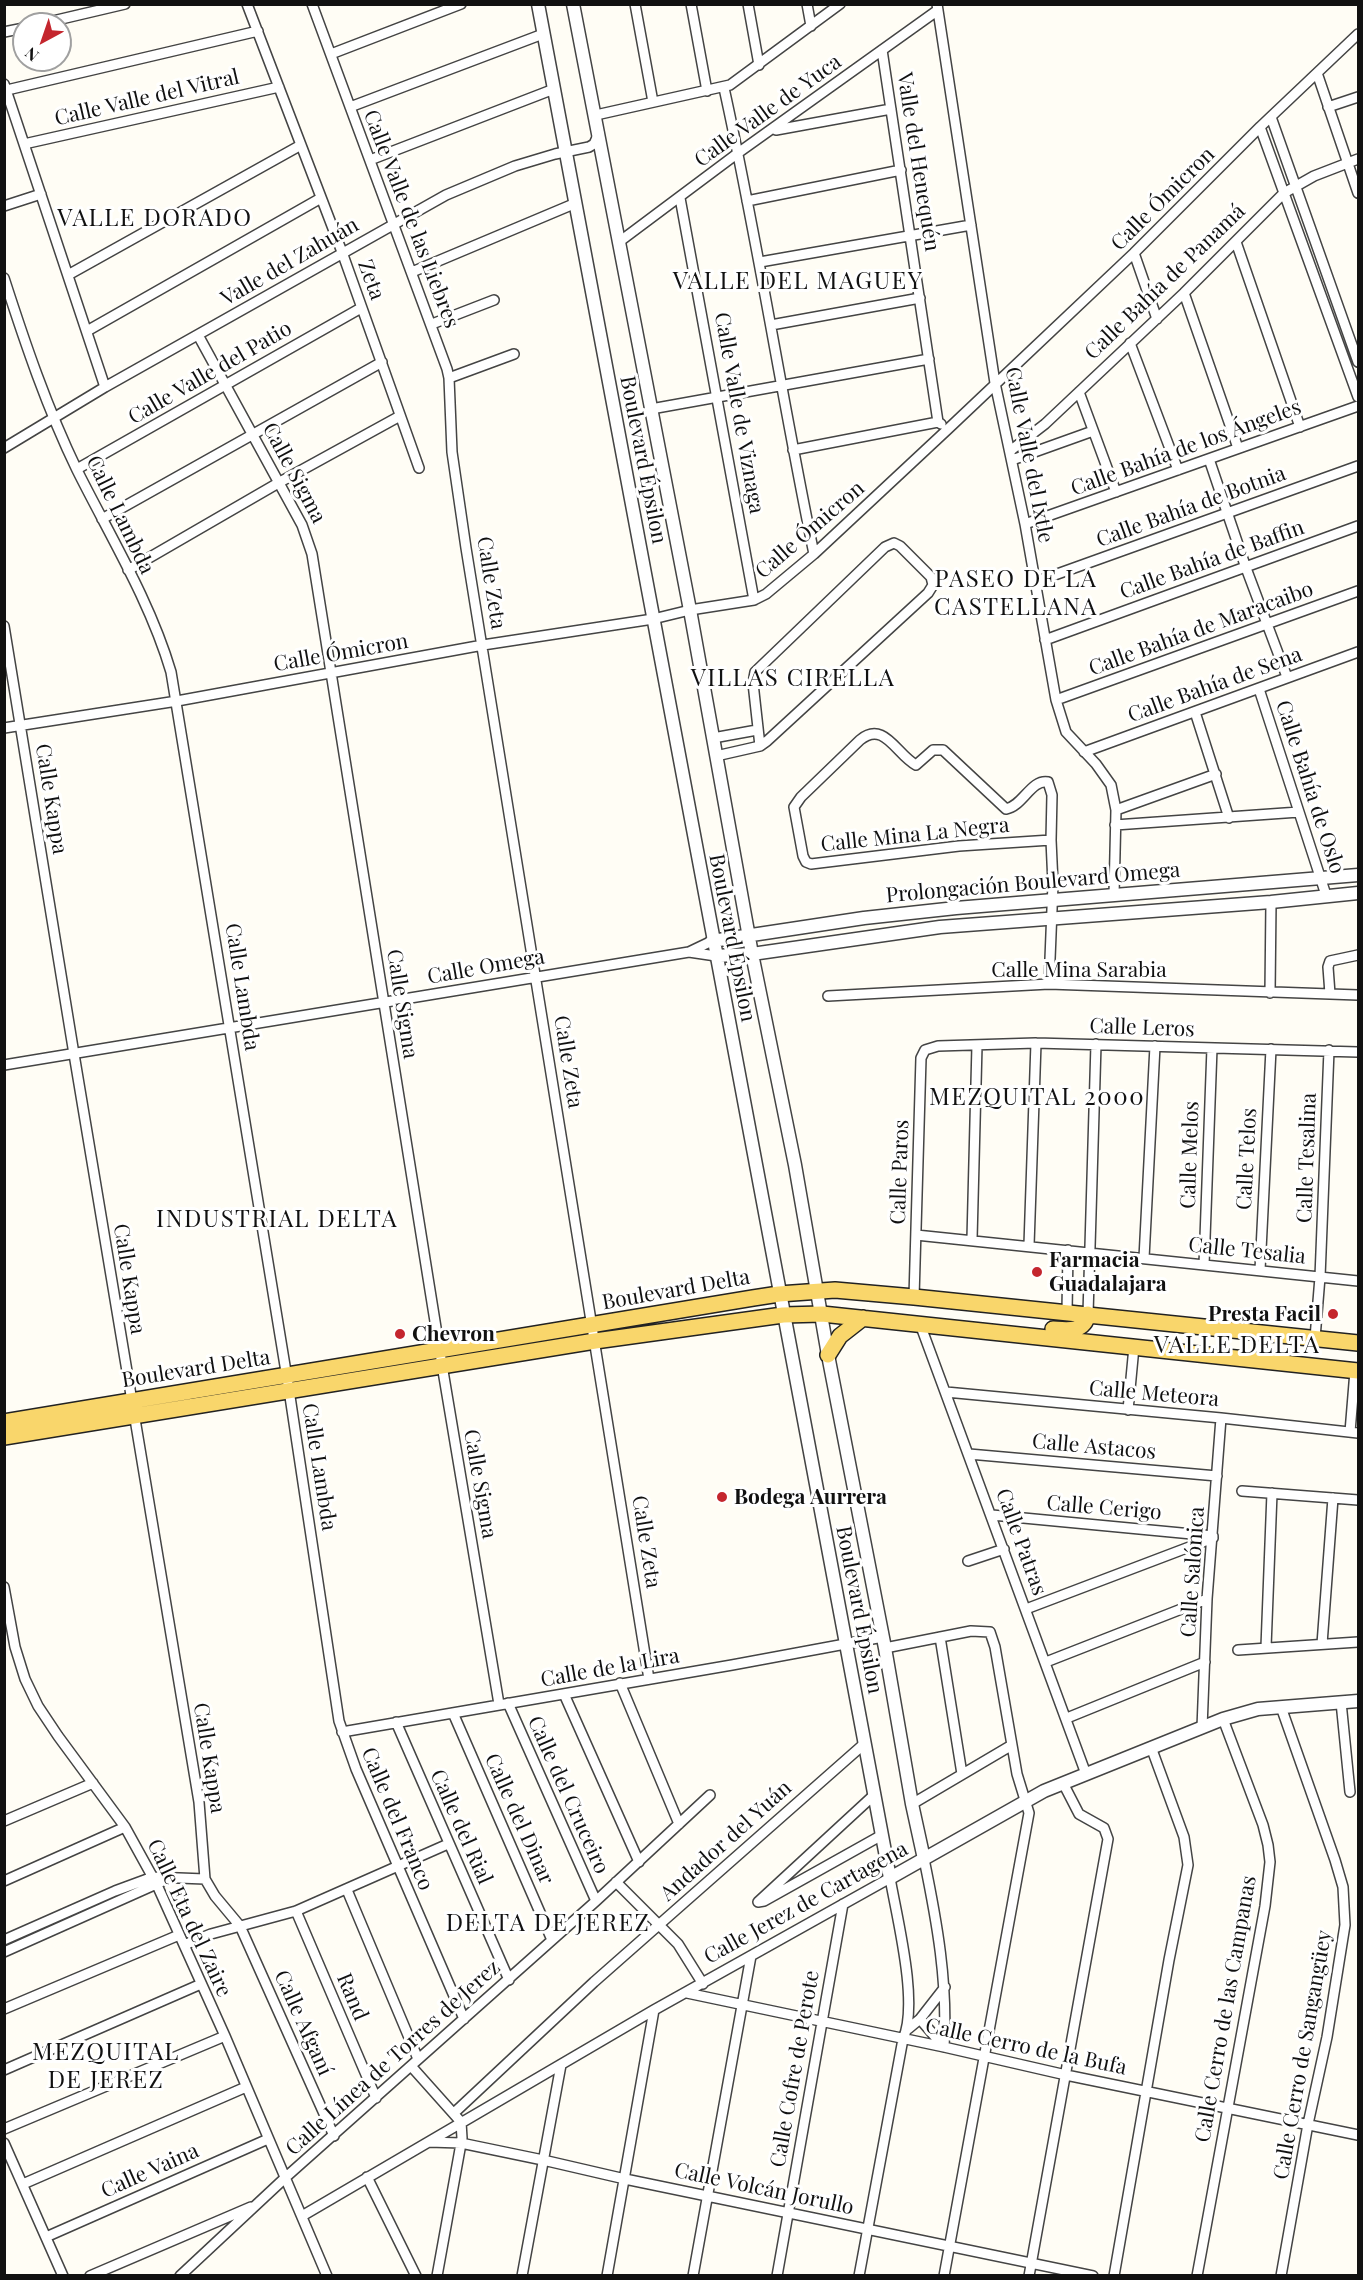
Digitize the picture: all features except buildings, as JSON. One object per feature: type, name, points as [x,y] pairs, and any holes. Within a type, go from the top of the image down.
[{"type":"main road","name":"Boulevard Delta","points":[[4,1422],[134,1408],[594,1333],[779,1294],[818,1290],[845,1290],[1359,1343]]},
{"type":"main road","name":"Boulevard Delta","points":[[594,1333],[783,1314],[822,1314],[1357,1371]]},
{"type":"main road","points":[[1002,1332],[1030,1327],[1070,1331],[1083,1325],[1088,1314]]},
{"type":"main road","points":[[828,1355],[840,1336],[863,1318]]},
{"type":"main road","name":"Boulevard Delta","points":[[4,1437],[134,1408]]},
{"type":"street","points":[[72,16],[124,4]]},
{"type":"street","name":"Zeta","points":[[247,4],[342,252],[419,468]]},
{"type":"street","name":"Calle Valle de las Liebres","points":[[312,4],[432,324],[449,378],[452,452]]},
{"type":"street","points":[[331,54],[461,4]]},
{"type":"street","name":"Boulevard Épsilon","points":[[538,4],[712,941],[774,1257],[779,1294],[890,1878]]},
{"type":"street","name":"Boulevard Épsilon","points":[[573,4],[690,610],[748,937],[818,1290],[828,1355],[924,1859]]},
{"type":"street","points":[[635,4],[653,102]]},
{"type":"street","points":[[691,4],[707,91]]},
{"type":"street","points":[[748,4],[759,65]]},
{"type":"street","points":[[807,4],[811,26]]},
{"type":"street","points":[[596,116],[724,88],[759,65],[840,4]]},
{"type":"street","name":"Calle Valle de Yuca","points":[[619,243],[938,7]]},
{"type":"street","name":"Calle Valle del Ixtle","points":[[938,7],[995,383],[1025,524],[1044,640],[1056,700],[1066,732],[1111,785],[1116,810],[1114,895]]},
{"type":"street","points":[[105,387],[6,87],[258,31]]},
{"type":"street","points":[[350,107],[543,34]]},
{"type":"street","name":"Calle Ómicron","points":[[4,728],[177,701],[483,645],[653,619],[690,610],[754,600],[766,594],[814,554],[948,429],[1134,253],[1260,127],[1359,34]]},
{"type":"street","name":"Valle del Henequén","points":[[882,50],[938,422]]},
{"type":"street","points":[[1317,73],[1359,193]]},
{"type":"street","name":"Calle Valle del Vitral","points":[[24,144],[279,87]]},
{"type":"street","points":[[724,88],[760,262],[781,386],[814,554]]},
{"type":"street","points":[[370,160],[554,89]]},
{"type":"street","points":[[1328,107],[1359,97]]},
{"type":"street","points":[[770,131],[891,109]]},
{"type":"street","points":[[1271,117],[1359,362]]},
{"type":"street","points":[[1260,127],[1359,397]]},
{"type":"street","name":"Valle del Zahuán","points":[[4,448],[52,417],[446,195],[515,166],[589,147],[594,144],[599,132]]},
{"type":"street","points":[[68,275],[301,145]]},
{"type":"street","name":"Calle Bahía de Panamá","points":[[1011,456],[1184,293],[1236,242],[1268,206],[1295,186],[1359,159]]},
{"type":"street","points":[[747,201],[901,170]]},
{"type":"street","points":[[4,206],[41,194]]},
{"type":"street","points":[[87,331],[321,198]]},
{"type":"street","name":"Calle Valle de Viznaga","points":[[680,198],[754,600]]},
{"type":"street","points":[[412,272],[576,202]]},
{"type":"street","points":[[760,262],[971,225]]},
{"type":"street","points":[[1236,242],[1300,427]]},
{"type":"street","points":[[1134,253],[1157,319]]},
{"type":"street","name":"Calle Lambda","points":[[4,278],[8,301],[52,417],[128,570],[166,656],[177,701],[342,1732]]},
{"type":"street","points":[[1184,293],[1238,448]]},
{"type":"street","points":[[771,325],[920,298]]},
{"type":"street","points":[[432,324],[494,300]]},
{"type":"street","name":"Calle Valle del Patio","points":[[77,470],[361,308]]},
{"type":"street","name":"Calle Sigma","points":[[198,335],[280,482],[308,539],[441,1358],[503,1704]]},
{"type":"street","points":[[1130,343],[1178,470]]},
{"type":"street","points":[[449,378],[514,354]]},
{"type":"street","points":[[651,409],[929,359]]},
{"type":"street","points":[[102,519],[382,362]]},
{"type":"street","points":[[1079,392],[1116,492]]},
{"type":"street","name":"Calle Bahía de los Ángeles","points":[[1025,524],[1359,406]]},
{"type":"street","points":[[128,570],[400,416]]},
{"type":"street","points":[[793,450],[938,422],[948,429]]},
{"type":"street","points":[[1011,456],[1093,431]]},
{"type":"street","name":"Calle Zeta","points":[[452,452],[649,1679]]},
{"type":"street","points":[[1209,459],[1246,568],[1287,677]]},
{"type":"street","name":"Calle Bahía de Botnia","points":[[1035,582],[1359,466]]},
{"type":"street","name":"Calle Bahía de Baffin","points":[[1044,640],[1359,526]]},
{"type":"street","points":[[716,756],[760,746],[777,734],[931,589],[931,577],[900,546],[894,543],[885,547],[758,668],[753,682],[760,746]]},
{"type":"street","name":"Calle Bahía de Maracaibo","points":[[1056,700],[1359,591]]},
{"type":"street","name":"Calle Kappa","points":[[4,626],[199,1802],[206,1879],[215,1896],[240,1926]]},
{"type":"street","name":"Calle Bahía de Sena","points":[[1084,752],[1359,652]]},
{"type":"street","name":"Calle Bahía de Oslo","points":[[1259,689],[1326,895]]},
{"type":"street","points":[[1195,712],[1229,818]]},
{"type":"street","points":[[713,738],[758,730]]},
{"type":"street","name":"Calle Mina La Negra","points":[[1049,984],[1053,884],[1052,795],[1048,782],[1043,781],[1037,784],[1016,806],[1006,809],[943,750],[933,750],[916,765],[886,738],[874,732],[860,740],[801,797],[794,807],[803,856],[806,862],[811,864],[959,846],[1051,840]]},
{"type":"street","points":[[1116,810],[1216,774]]},
{"type":"street","points":[[1115,825],[1299,812]]},
{"type":"street","name":"Prolongación Boulevard Omega","points":[[712,941],[864,918],[956,908],[1359,875]]},
{"type":"street","name":"Prolongación Boulevard Omega","points":[[716,956],[752,954],[899,932],[1359,893]]},
{"type":"street","points":[[1270,993],[1271,902]]},
{"type":"street","name":"Calle Omega","points":[[4,1065],[689,952],[712,941]]},
{"type":"street","name":"Calle Omega","points":[[689,952],[716,956]]},
{"type":"street","points":[[1330,994],[1330,961],[1359,955]]},
{"type":"street","name":"Calle Mina Sarabia","points":[[828,996],[1049,984],[1359,995]]},
{"type":"street","points":[[1029,1245],[1036,1043]]},
{"type":"street","name":"Calle Leros","points":[[926,1050],[938,1046],[1036,1043],[1359,1052]]},
{"type":"street","points":[[1088,1314],[1095,1044]]},
{"type":"street","points":[[972,1239],[977,1045]]},
{"type":"street","points":[[1144,1258],[1155,1046]]},
{"type":"street","name":"Calle Melos","points":[[1204,1264],[1212,1048]]},
{"type":"street","name":"Calle Telos","points":[[1260,1270],[1271,1049]]},
{"type":"street","name":"Calle Paros","points":[[914,1297],[921,1058],[926,1050]]},
{"type":"street","name":"Calle Tesalina","points":[[1315,1338],[1320,1276],[1329,1050]]},
{"type":"street","name":"Calle Tesalia","points":[[916,1235],[972,1239],[1359,1281]]},
{"type":"street","points":[[1066,1312],[1068,1250]]},
{"type":"street","name":"Calle Patras","points":[[920,1324],[1086,1774]]},
{"type":"street","points":[[1128,1410],[1134,1347]]},
{"type":"street","points":[[1354,1433],[1357,1371]]},
{"type":"street","name":"Calle Meteora","points":[[946,1392],[1354,1433]]},
{"type":"street","name":"Calle Salónica","points":[[1202,1728],[1208,1599],[1221,1418]]},
{"type":"street","name":"Calle Astacos","points":[[969,1454],[1217,1476]]},
{"type":"street","points":[[1242,1491],[1359,1500]]},
{"type":"street","points":[[1266,1647],[1272,1493]]},
{"type":"street","points":[[1322,1644],[1333,1498]]},
{"type":"street","name":"Calle Cerigo","points":[[992,1515],[1213,1537]]},
{"type":"street","points":[[1026,1609],[1213,1537]]},
{"type":"street","points":[[968,1561],[1004,1549]]},
{"type":"street","name":"Calle Eta del Zaire","points":[[4,1587],[15,1647],[25,1679],[38,1706],[125,1827],[158,1880],[179,1935],[225,2036],[327,2276]]},
{"type":"street","points":[[1046,1662],[1208,1599]]},
{"type":"street","name":"Calle de la Lira","points":[[342,1732],[846,1644],[940,1637],[971,1631],[990,1632],[995,1647],[1012,1745]]},
{"type":"street","points":[[940,1637],[962,1774]]},
{"type":"street","points":[[1238,1650],[1359,1642]]},
{"type":"street","points":[[4,1652],[15,1647]]},
{"type":"street","points":[[1067,1718],[1205,1662]]},
{"type":"street","points":[[620,1683],[679,1824]]},
{"type":"street","points":[[564,1694],[639,1862]]},
{"type":"street","name":"Calle Jerez de Cartagena","points":[[302,2216],[654,2010],[1026,1801],[1063,1783],[1223,1719],[1258,1709],[1359,1701]]},
{"type":"street","points":[[1341,1702],[1350,1792]]},
{"type":"street","name":"Calle del Cruceiro","points":[[503,1704],[596,1901]]},
{"type":"street","name":"Calle Cerro de Sangangüey","points":[[1281,1707],[1335,1860],[1343,1887],[1345,1905],[1341,1955],[1327,2037],[1308,2124],[1281,2276]]},
{"type":"street","name":"Calle del Dinar","points":[[453,1713],[552,1940]]},
{"type":"street","name":"Calle Cerro de las Campanas","points":[[1197,2276],[1265,1906],[1270,1862],[1263,1825],[1223,1719]]},
{"type":"street","name":"Calle del Rial","points":[[396,1722],[508,1980]]},
{"type":"street","name":"Calle del Franco","points":[[342,1732],[397,1868],[464,2019]]},
{"type":"street","name":"Andador del Yuán","points":[[454,2113],[557,2016],[864,1744]]},
{"type":"street","points":[[912,1804],[1012,1745],[1017,1774],[1029,1813],[944,2276]]},
{"type":"street","points":[[1114,2276],[1165,1982],[1188,1865],[1184,1837],[1151,1747]]},
{"type":"street","points":[[4,1821],[93,1783]]},
{"type":"street","points":[[1029,2276],[1108,1839],[1104,1828],[1079,1814],[1063,1783]]},
{"type":"street","name":"Calle Línea de Torres de Jerez","points":[[180,2276],[286,2177],[596,1901],[710,1795]]},
{"type":"street","points":[[874,1795],[758,1902],[762,1903],[882,1835]]},
{"type":"street","points":[[4,1881],[125,1827]]},
{"type":"street","points":[[184,1945],[211,1934],[296,1911],[448,1844]]},
{"type":"street","points":[[924,1859],[940,1944],[945,1987],[944,2047]]},
{"type":"street","points":[[859,2276],[903,2039],[908,2029],[910,2006],[890,1878]]},
{"type":"street","points":[[4,1940],[115,1891],[158,1880],[206,1879]]},
{"type":"street","points":[[4,1952],[158,1880]]},
{"type":"street","points":[[616,1882],[678,1944],[703,1984]]},
{"type":"street","points":[[346,1890],[415,2062],[461,2122],[461,2143],[437,2276]]},
{"type":"street","name":"Calle Cofre de Perote","points":[[777,2276],[843,1904]]},
{"type":"street","name":"Rand","points":[[296,1911],[376,2097]]},
{"type":"street","name":"Calle Afganí","points":[[240,1926],[334,2136]]},
{"type":"street","points":[[4,2009],[179,1935]]},
{"type":"street","points":[[693,2276],[751,1956]]},
{"type":"street","points":[[4,2070],[201,1984]]},
{"type":"street","points":[[908,2029],[920,2019],[945,1987]]},
{"type":"street","name":"Calle Cerro de la Bufa","points":[[687,1993],[743,2003],[1066,2075],[1359,2135]]},
{"type":"street","points":[[607,2276],[654,2010]]},
{"type":"street","points":[[920,2019],[944,2047]]},
{"type":"street","points":[[4,2129],[225,2036]]},
{"type":"street","points":[[522,2276],[561,2065]]},
{"type":"street","points":[[23,2184],[246,2087]]},
{"type":"street","name":"Calle Vaina","points":[[46,2237],[268,2139]]},
{"type":"street","name":"Calle Volcán Jorullo","points":[[428,2142],[461,2143],[1094,2276]]},
{"type":"street","points":[[4,2143],[63,2276]]},
{"type":"street","points":[[367,2177],[416,2276]]},
{"type":"street","points":[[90,2276],[258,2204]]},
{"type":"place","name":"Farmacia Guadalajara","points":[[1037,1272]]},
{"type":"place","name":"Presta Facil","points":[[1333,1314]]},
{"type":"place","name":"Chevron","points":[[400,1334]]},
{"type":"place","name":"Bodega Aurrera","points":[[722,1497]]},
{"type":"district","name":"VALLE DORADO","points":[[155,219]]},
{"type":"district","name":"VALLE DEL MAGUEY","points":[[798,282]]},
{"type":"district","name":"PASEO DE LA CASTELLANA","points":[[1016,594]]},
{"type":"district","name":"VILLAS CIRELLA","points":[[793,679]]},
{"type":"district","name":"MEZQUITAL 2000","points":[[1037,1098]]},
{"type":"district","name":"INDUSTRIAL DELTA","points":[[277,1220]]},
{"type":"district","name":"VALLE DELTA","points":[[1237,1346]]},
{"type":"district","name":"DELTA DE JEREZ","points":[[548,1924]]},
{"type":"district","name":"MEZQUITAL DE JEREZ","points":[[106,2067]]}]
